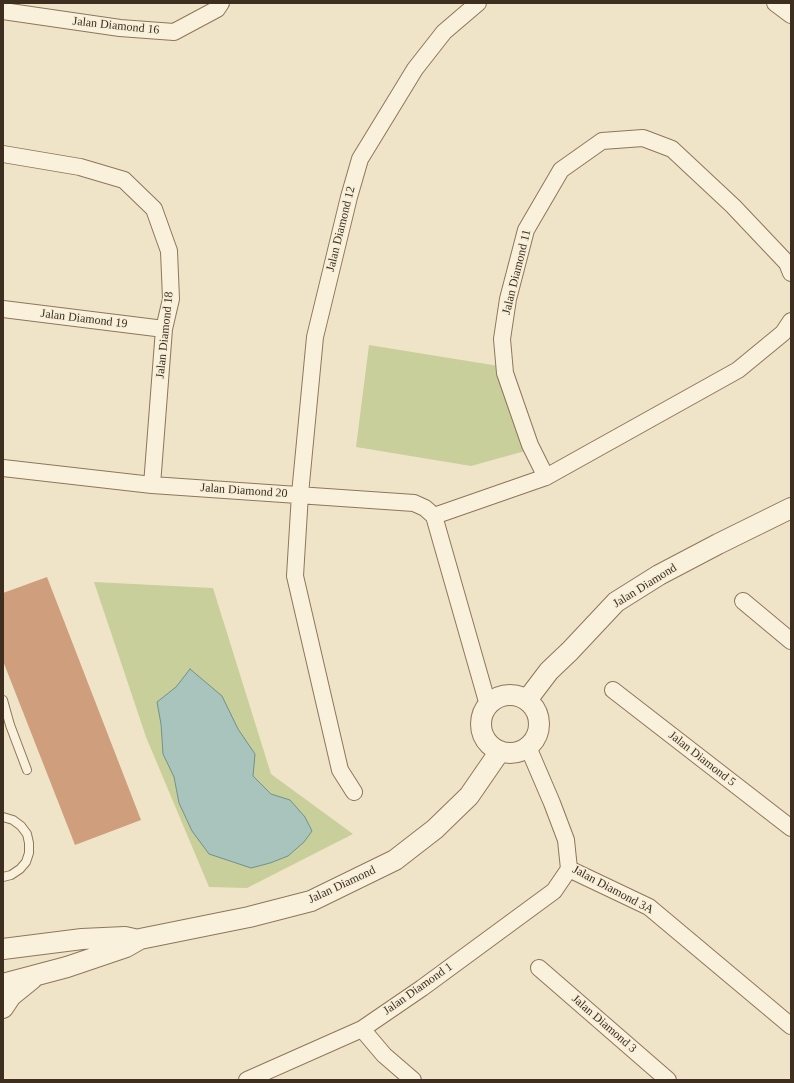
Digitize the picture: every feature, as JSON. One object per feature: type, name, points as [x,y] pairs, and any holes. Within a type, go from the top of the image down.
[{"type":"street","name":"Jalan Diamond 16","points":[[3,11],[120,28],[174,32],[217,9],[221,3]]},
{"type":"street","name":"Jalan Diamond 12","points":[[300,494],[315,337],[349,197],[360,159],[415,69],[444,32],[478,3]]},
{"type":"street","points":[[775,3],[791,15]]},
{"type":"street","name":"Jalan Diamond 11","points":[[546,477],[530,445],[506,373],[502,339],[508,299],[526,230],[562,170],[602,141],[643,138],[672,149],[733,206],[787,264],[791,273]]},
{"type":"street","name":"Jalan Diamond 18","points":[[3,154],[80,167],[124,180],[154,209],[169,252],[171,299],[164,329],[152,485]]},
{"type":"street","name":"Jalan Diamond 19","points":[[3,309],[164,329]]},
{"type":"street","points":[[434,516],[546,477],[738,370],[783,333],[791,321]]},
{"type":"street","name":"Jalan Diamond 20","points":[[3,468],[152,485],[300,494],[295,576],[340,770],[354,792]]},
{"type":"street","points":[[300,494],[414,503],[425,508],[434,516],[488,705]]},
{"type":"street","name":"Jalan Diamond","points":[[527,700],[549,671],[616,602],[659,575],[791,508]]},
{"type":"street","points":[[743,601],[791,641]]},
{"type":"street","name":"Jalan Diamond 5","points":[[613,690],[791,828]]},
{"type":"street","points":[[510,695],[519,696],[534,706],[540,723],[538,732],[528,747],[515,753],[507,753],[491,746],[484,738],[481,728],[481,717],[488,705],[493,700],[501,696],[510,695]]},
{"type":"street","name":"Jalan Diamond 3A","points":[[528,747],[566,840],[569,869],[650,907],[791,1026]]},
{"type":"street","name":"Jalan Diamond","points":[[3,949],[82,939],[140,939],[249,917],[311,901],[395,860],[435,829],[469,796],[500,751]]},
{"type":"street","name":"Jalan Diamond 1","points":[[247,1080],[362,1029],[554,891],[569,869]]},
{"type":"street","name":"Jalan Diamond","points":[[3,984],[67,968],[126,947],[140,939]]},
{"type":"street","name":"Jalan Diamond 3","points":[[539,968],[668,1080]]},
{"type":"street","points":[[3,1008],[12,996],[35,976]]},
{"type":"street","points":[[362,1029],[384,1055],[413,1080]]},
{"type":"lane","points":[[3,700],[10,725],[27,770]]},
{"type":"lane","points":[[3,817],[13,820],[21,826],[27,834],[29,843],[29,853],[26,862],[12,875],[3,877]]},
{"type":"green space","points":[[369,345],[511,368],[536,448],[471,466],[356,447]]},
{"type":"green space","points":[[94,582],[213,588],[271,774],[353,834],[247,888],[209,887],[146,737]]},
{"type":"water","points":[[190,669],[222,696],[238,729],[255,754],[253,776],[271,794],[290,800],[305,817],[312,831],[304,842],[288,856],[251,868],[209,854],[192,831],[179,803],[174,777],[163,754],[161,724],[157,702],[176,687]]},
{"type":"building","points":[[47,577],[141,820],[75,845],[3,661],[3,593]]}]
